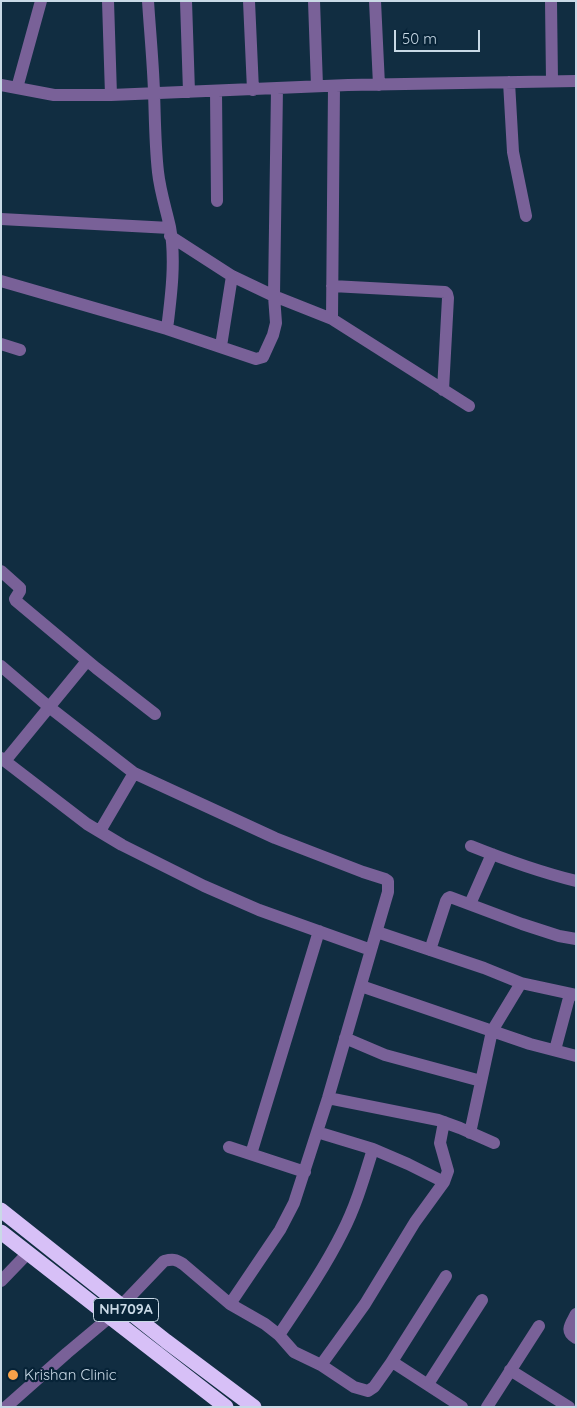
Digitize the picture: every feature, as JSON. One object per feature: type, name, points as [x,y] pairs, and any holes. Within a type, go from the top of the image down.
[{"type":"highway","name":"NH709A","points":[[1,1210],[121,1306],[254,1407]]},
{"type":"highway","name":"NH709A","points":[[1,1232],[226,1407]]},
{"type":"street","points":[[17,88],[41,1]]},
{"type":"street","points":[[108,1],[111,95]]},
{"type":"street","points":[[148,1],[158,174],[170,232],[173,264],[170,306],[166,329]]},
{"type":"street","points":[[186,1],[189,92]]},
{"type":"street","points":[[248,1],[253,90]]},
{"type":"street","points":[[314,1],[317,86]]},
{"type":"street","points":[[374,1],[379,85]]},
{"type":"street","points":[[551,1],[552,81]]},
{"type":"street","points":[[1,85],[54,95],[111,95],[317,86],[576,81]]},
{"type":"street","points":[[509,82],[513,152],[526,216]]},
{"type":"street","points":[[332,319],[334,86]]},
{"type":"street","points":[[1,281],[166,329],[256,359],[263,357],[276,323],[274,296],[278,88]]},
{"type":"street","points":[[216,91],[217,200]]},
{"type":"street","points":[[1,219],[170,232],[232,276],[274,296],[332,319],[470,406]]},
{"type":"street","points":[[221,346],[232,276]]},
{"type":"street","points":[[332,286],[445,292],[448,298],[443,390]]},
{"type":"street","points":[[1,344],[20,350]]},
{"type":"street","points":[[1,572],[20,588],[15,599],[16,601],[155,714]]},
{"type":"street","points":[[88,661],[3,759],[87,824],[122,845],[204,886],[259,910],[371,950]]},
{"type":"street","points":[[1,666],[48,707],[134,774],[275,838],[388,881],[388,892],[361,986],[328,1098],[294,1203],[280,1230],[230,1304]]},
{"type":"street","points":[[100,832],[134,774]]},
{"type":"street","points":[[472,846],[551,875],[576,881]]},
{"type":"street","points":[[470,904],[492,854]]},
{"type":"street","points":[[430,950],[446,900],[453,897],[531,927],[576,939]]},
{"type":"street","points":[[251,1154],[319,931]]},
{"type":"street","points":[[376,932],[484,968],[521,983],[573,995],[555,1050]]},
{"type":"street","points":[[470,1133],[492,1031],[521,983]]},
{"type":"street","points":[[361,986],[530,1044],[576,1056]]},
{"type":"street","points":[[345,1038],[385,1055],[481,1080]]},
{"type":"street","points":[[328,1098],[444,1122],[494,1143]]},
{"type":"street","points":[[321,1365],[365,1304],[415,1222],[444,1182],[448,1171],[440,1143],[444,1122]]},
{"type":"street","points":[[317,1132],[373,1149],[444,1182]]},
{"type":"street","points":[[229,1147],[305,1172]]},
{"type":"street","points":[[279,1335],[320,1273],[343,1232],[355,1204],[373,1149]]},
{"type":"street","points":[[1,1281],[28,1253]]},
{"type":"street","points":[[121,1306],[164,1261],[178,1260],[230,1304],[279,1335],[294,1352],[321,1365],[354,1387],[368,1391],[374,1387],[392,1363],[446,1276]]},
{"type":"street","points":[[428,1384],[482,1300]]},
{"type":"street","points":[[576,1314],[569,1330],[576,1338]]},
{"type":"street","points":[[6,1407],[110,1317]]},
{"type":"street","points":[[487,1407],[539,1326]]},
{"type":"street","points":[[392,1363],[394,1362],[462,1407]]},
{"type":"street","points":[[510,1370],[569,1407]]},
{"type":"place","name":"Krishan Clinic","points":[[13,1375]]}]
